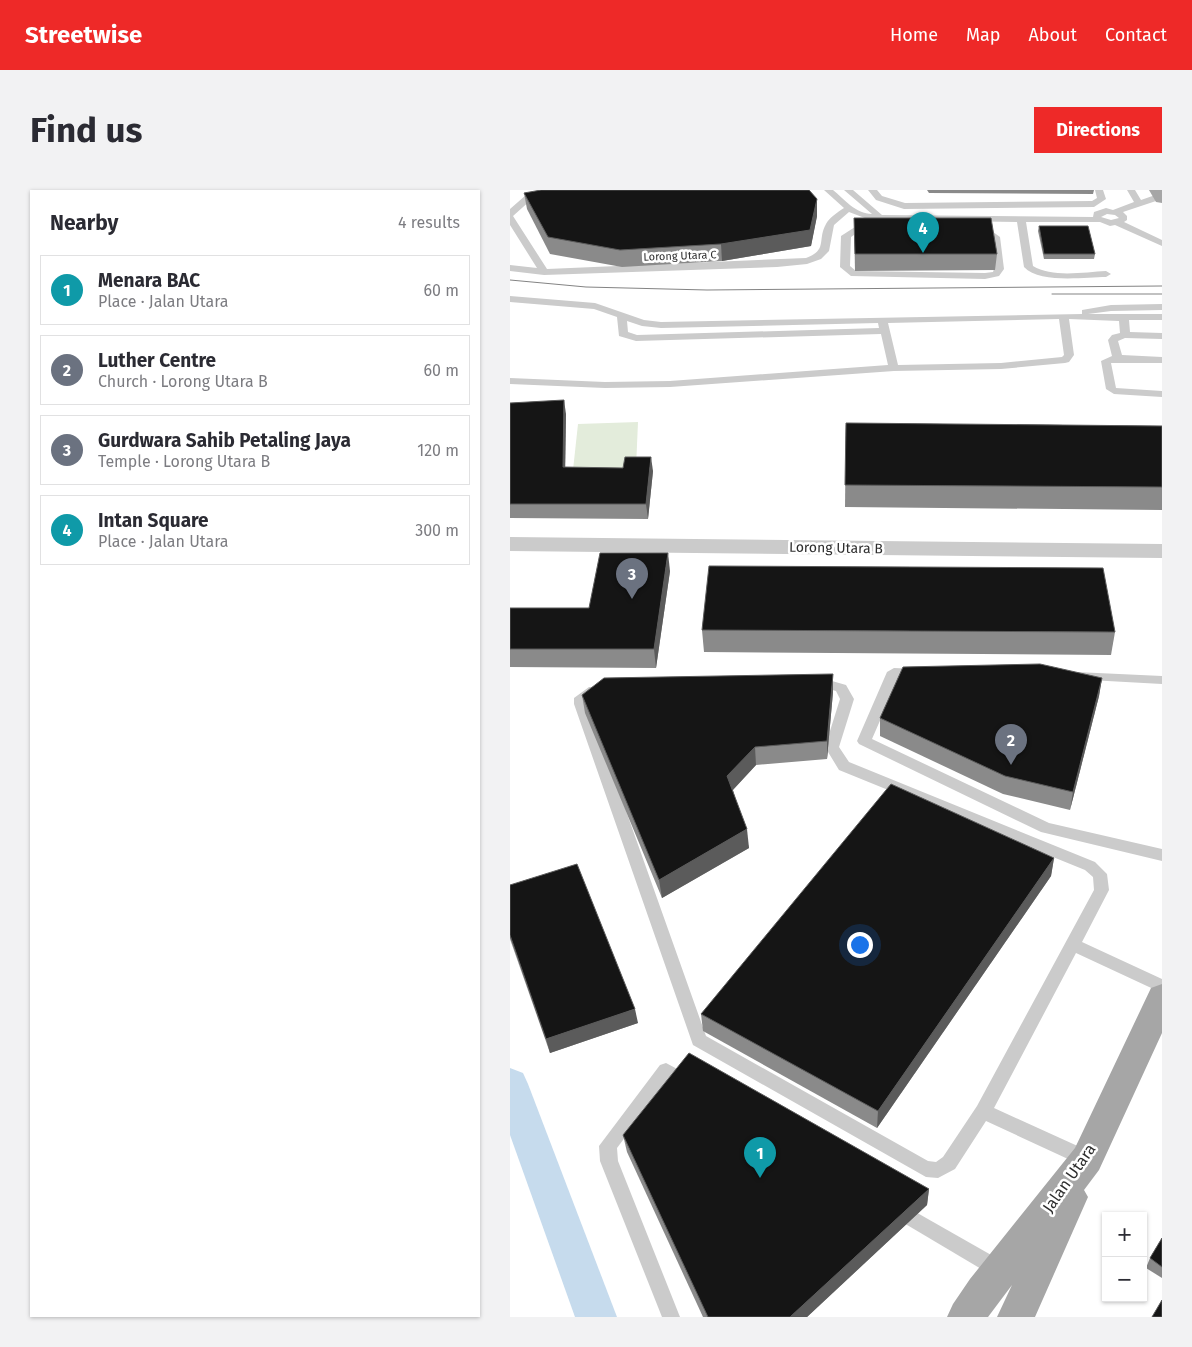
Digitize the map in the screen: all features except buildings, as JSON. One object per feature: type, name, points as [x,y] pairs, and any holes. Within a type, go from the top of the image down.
[{"type":"main road","name":"Jalan Utara","points":[[966,1317],[1000,1270],[1087,1159],[1116,1100],[1162,997]]},
{"type":"main road","points":[[1017,1316],[1087,1159]]},
{"type":"street","name":"Lorong Utara B","points":[[510,544],[1162,551]]},
{"type":"lane","points":[[510,214],[522,200],[532,195],[567,190]]},
{"type":"lane","points":[[828,190],[858,215],[1098,220],[1106,223],[1118,223],[1162,242]]},
{"type":"lane","points":[[848,190],[878,216],[878,230]]},
{"type":"lane","points":[[872,190],[879,198],[904,206],[1094,204],[1102,199],[1099,190]]},
{"type":"lane","points":[[1131,190],[1140,205]]},
{"type":"lane","points":[[1098,220],[1096,216],[1099,213],[1115,212],[1140,205],[1160,195]]},
{"type":"lane","name":"Lorong Utara C","points":[[510,268],[544,272],[777,264],[808,261],[818,257],[824,251],[830,224],[849,208]]},
{"type":"lane","points":[[1115,212],[1124,218],[1118,223]]},
{"type":"lane","points":[[510,218],[544,272]]},
{"type":"lane","points":[[971,230],[972,218]]},
{"type":"lane","points":[[1021,219],[1030,267],[1035,272],[1046,274],[1106,274]]},
{"type":"lane","points":[[855,230],[878,230],[986,231],[994,235],[999,269],[996,274],[985,276],[860,275],[847,270],[847,234],[855,230]]},
{"type":"lane","points":[[510,299],[595,306],[622,318],[661,325],[1070,316],[1124,319],[1162,317]]},
{"type":"lane","points":[[1070,316],[1111,308],[1162,307]]},
{"type":"lane","points":[[510,380],[596,384],[670,384],[894,368],[1001,366],[1061,362],[1068,358],[1069,355],[1070,316]]},
{"type":"lane","points":[[622,318],[622,332],[633,338],[885,331]]},
{"type":"lane","points":[[1124,319],[1126,334]]},
{"type":"lane","points":[[882,320],[894,368]]},
{"type":"lane","points":[[1118,358],[1113,340],[1116,337],[1126,334],[1162,336]]},
{"type":"lane","points":[[1162,360],[1118,358],[1106,361],[1111,389],[1118,392],[1162,394]]},
{"type":"lane","points":[[934,673],[894,672],[864,741],[1046,828],[1162,855]]},
{"type":"lane","points":[[1061,676],[1162,680]]},
{"type":"lane","points":[[825,682],[841,688],[847,699],[832,747],[844,766],[1090,866],[1100,874],[1102,890],[983,1111],[950,1163],[938,1170],[926,1168],[699,1040],[581,704],[581,698],[589,692],[825,682]]},
{"type":"lane","points":[[1072,944],[1162,986]]},
{"type":"lane","points":[[672,1317],[609,1161],[608,1146],[666,1070],[700,1091]]},
{"type":"lane","points":[[983,1111],[1087,1159]]},
{"type":"lane","points":[[881,1222],[890,1206],[1000,1270]]},
{"type":"green space","points":[[638,422],[636,468],[573,470],[578,424]]},
{"type":"waterway","points":[[510,1084],[596,1317]]},
{"type":"tram line","points":[[510,280],[586,287],[707,290],[1162,286]]},
{"type":"tram line","points":[[1052,294],[1162,294]]},
{"type":"place","name":"Intan Square","points":[[923,253]]},
{"type":"place","name":"Gurdwara Sahib Petaling Jaya","points":[[632,599]]},
{"type":"place","name":"Luther Centre","points":[[1011,765]]},
{"type":"place","name":"Menara BAC","points":[[760,1178]]}]
